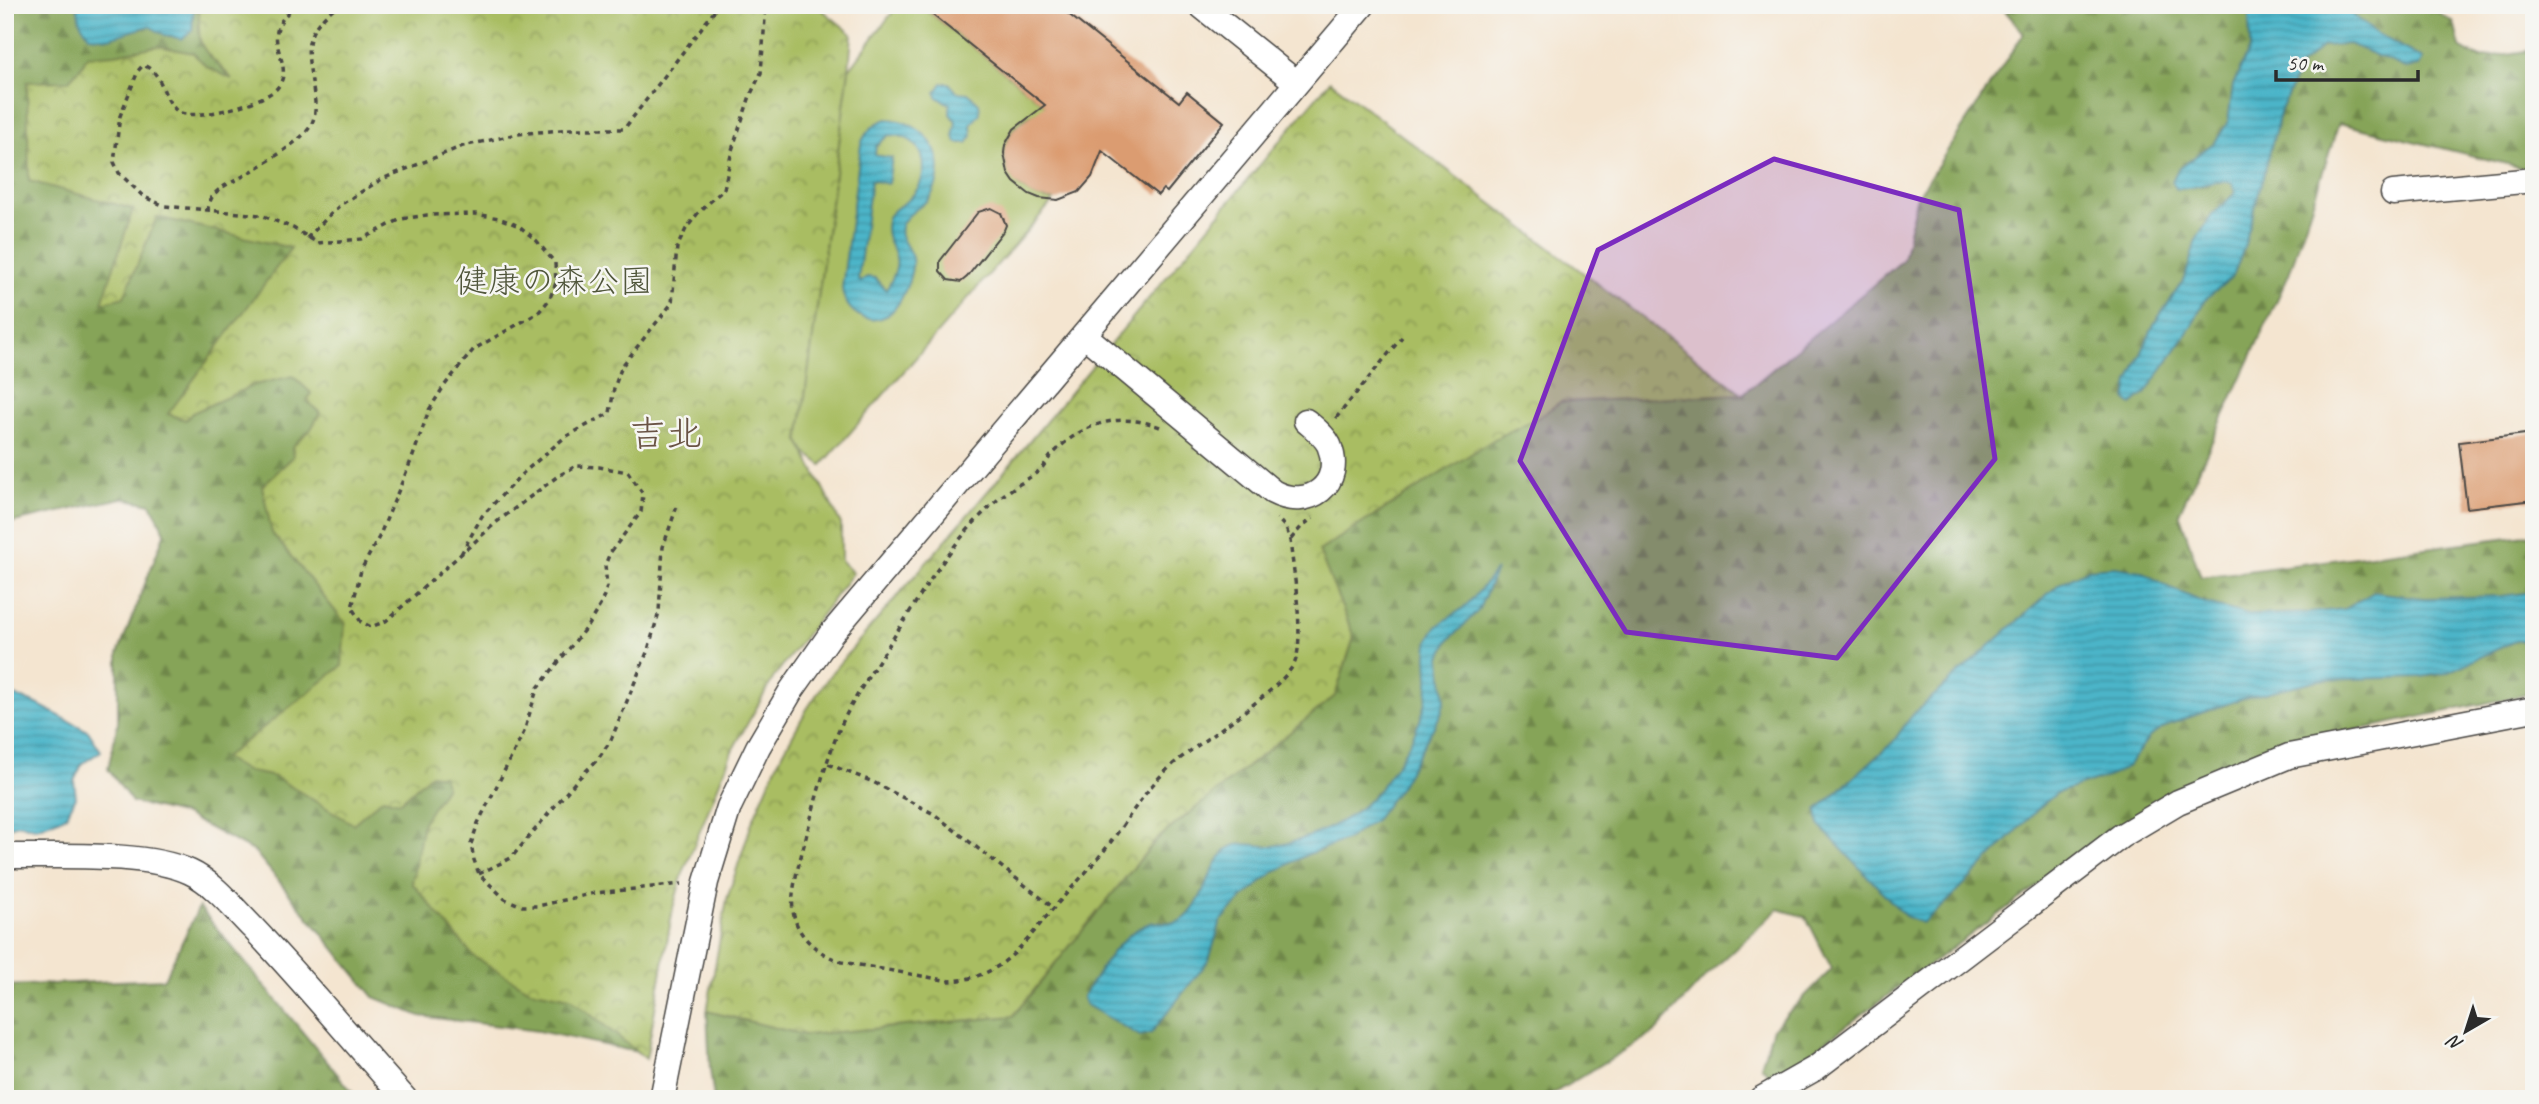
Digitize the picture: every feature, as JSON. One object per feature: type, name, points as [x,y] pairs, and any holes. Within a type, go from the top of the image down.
[{"type":"street","points":[[1200,5],[1297,83]]},
{"type":"street","points":[[662,1099],[706,882],[729,807],[758,747],[790,691],[831,634],[1363,5]]},
{"type":"street","points":[[2393,193],[2534,180]]},
{"type":"street","points":[[1084,335],[1273,492],[1292,500],[1304,499],[1321,491],[1329,477],[1332,466],[1329,446],[1316,417]]},
{"type":"street","points":[[1760,1099],[1816,1068],[2121,836],[2178,802],[2289,757],[2534,709]]},
{"type":"street","points":[[5,856],[113,858],[162,863],[191,872],[222,895],[274,950],[405,1099]]},
{"type":"path","points":[[297,5],[279,21],[276,33],[283,74],[279,86],[269,96],[215,113],[182,114],[169,101],[156,73],[142,65],[120,116],[114,162],[119,173],[144,197],[165,205],[261,215],[293,228],[318,243],[362,239],[401,219],[476,214],[519,226],[555,263],[556,284],[549,300],[538,313],[474,349],[444,386],[429,410],[384,525],[361,570],[352,608],[361,622],[371,627],[386,621],[459,559],[498,521],[558,476],[576,466],[628,472],[643,494],[641,512],[610,552],[605,565],[607,587],[601,604],[588,625],[537,689],[524,732],[478,823],[471,844],[479,874],[505,900],[522,906],[538,906],[595,893],[682,884]]},
{"type":"path","points":[[207,211],[212,196],[223,187],[265,163],[309,129],[316,106],[307,48],[312,30],[321,18],[338,5]]},
{"type":"path","points":[[307,238],[340,205],[382,179],[463,146],[518,134],[571,129],[624,129],[719,5]]},
{"type":"path","points":[[459,559],[482,516],[522,474],[565,437],[610,413],[614,388],[622,366],[672,303],[677,247],[686,229],[724,189],[732,150],[750,96],[761,73],[766,5]]},
{"type":"path","points":[[1334,419],[1402,337]]},
{"type":"path","points":[[1316,417],[1334,419],[1341,427]]},
{"type":"path","points":[[1162,428],[1147,422],[1118,419],[1087,427],[1050,457],[1042,468],[1000,497],[958,542],[926,586],[845,718],[812,814],[798,873],[793,909],[803,936],[814,947],[826,956],[842,962],[950,981],[966,980],[996,969],[1010,959],[1084,877],[1113,840],[1132,809],[1160,775],[1274,687],[1295,662],[1299,636],[1290,540],[1286,528],[1277,518]]},
{"type":"path","points":[[479,874],[511,858],[598,759],[611,740],[648,650],[659,612],[663,547],[677,506]]},
{"type":"path","points":[[1268,513],[1286,521]]},
{"type":"path","points":[[1290,540],[1302,526],[1315,517],[1300,520]]},
{"type":"path","points":[[828,764],[873,782],[934,814],[1054,908]]},
{"type":"highlighted area","points":[[1774,159],[1959,210],[1995,459],[1837,658],[1626,632],[1520,461],[1598,250]]},
{"type":"green space","name":"健康の森公園","points":[[5,5],[552,5],[673,907],[647,1054],[538,1031],[420,1016],[374,997],[255,852],[185,815],[132,802],[108,769],[118,722],[118,654],[165,532],[151,504],[122,498],[5,524]]},
{"type":"green space","name":"健康の森公園","points":[[200,5],[816,5],[852,34],[799,441],[841,524],[841,561],[853,573],[774,677],[733,749],[683,873],[673,908],[646,1059],[570,998],[530,990],[474,957],[412,883],[423,822],[446,786],[443,776],[431,774],[400,802],[383,798],[353,824],[275,777],[246,771],[224,758],[342,666],[345,623],[272,533],[262,486],[293,457],[292,447],[311,429],[320,413],[307,401],[311,393],[293,376],[254,385],[192,413],[186,420],[168,414],[291,248],[157,217],[124,297],[102,303],[133,209],[29,181],[27,82],[68,81],[87,56],[158,46],[193,53],[207,67],[232,79],[204,48],[199,32]]},
{"type":"green space","points":[[898,5],[920,5],[1048,107],[1015,127],[1007,140],[1005,152],[1010,176],[1018,185],[1028,193],[1054,200],[822,465],[806,453],[799,441],[849,70]]},
{"type":"green space","points":[[2000,5],[2425,5],[2454,23],[2460,47],[2480,58],[2534,50],[2534,168],[2527,169],[2339,123],[2289,274],[2179,513],[2201,577],[2534,534],[2534,693],[2290,744],[2116,828],[1774,1079],[1761,1066],[1773,1028],[1832,969],[1806,917],[1778,909],[1707,975],[1655,1032],[1554,1093],[1539,1099],[714,1099],[707,1011],[805,1035],[1013,1016],[1156,840],[1335,696],[1354,637],[1318,551],[1496,438],[1539,417],[1560,402],[1743,394],[1903,260],[1916,199],[2024,33]]},
{"type":"green space","points":[[1330,81],[1743,394],[1560,402],[1539,417],[1496,438],[1319,551],[1354,637],[1335,696],[1156,840],[1013,1016],[805,1035],[707,1011],[727,899],[752,822],[777,764],[807,709],[832,672],[994,484]]},
{"type":"green space","points":[[199,907],[358,1099],[5,1099],[5,986],[164,979]]},
{"type":"water","points":[[77,5],[194,5],[192,30],[182,39],[165,35],[149,26],[109,38],[89,36],[80,22]]},
{"type":"water","points":[[2252,5],[2341,5],[2374,32],[2423,59],[2419,66],[2406,68],[2349,44],[2323,46],[2301,65],[2281,110],[2244,248],[2233,276],[2204,301],[2191,327],[2145,394],[2132,405],[2126,400],[2129,382],[2154,324],[2185,278],[2196,240],[2212,215],[2236,192],[2232,183],[2218,182],[2176,189],[2172,181],[2178,169],[2215,142],[2228,122],[2233,85],[2250,48],[2249,17]]},
{"type":"water","points":[[942,83],[949,83],[957,92],[968,93],[979,103],[980,113],[971,125],[972,136],[967,143],[957,143],[955,140],[956,121],[950,114],[950,104],[937,97],[936,92]]},
{"type":"water","points":[[887,119],[901,121],[924,134],[937,155],[939,167],[932,194],[902,224],[902,237],[912,258],[905,291],[895,308],[887,315],[870,319],[855,313],[848,306],[842,288],[861,144],[871,128]],"holes":[[[889,135],[905,138],[918,148],[924,168],[921,182],[914,194],[888,217],[886,233],[895,255],[896,268],[886,290],[875,278],[867,277],[861,282],[858,280],[871,180],[888,184],[892,158],[875,155],[876,146]]]},
{"type":"water","points":[[2115,567],[2141,571],[2168,587],[2207,604],[2249,615],[2344,609],[2374,592],[2424,598],[2502,596],[2534,592],[2534,641],[2515,641],[2446,673],[2421,677],[2318,680],[2244,698],[2170,724],[2149,737],[2128,766],[2110,776],[2057,793],[1944,905],[1922,923],[1905,916],[1819,825],[1817,810],[1893,742],[1912,715],[2059,584],[2088,569]]},
{"type":"water","points":[[1496,570],[1478,611],[1448,641],[1441,657],[1445,700],[1441,714],[1400,787],[1376,819],[1348,839],[1306,855],[1274,872],[1245,896],[1221,921],[1209,960],[1151,1033],[1140,1036],[1085,1004],[1083,996],[1119,944],[1150,923],[1181,921],[1185,918],[1192,911],[1215,867],[1228,849],[1241,844],[1285,844],[1312,835],[1340,822],[1372,797],[1400,760],[1422,714],[1428,685],[1427,649],[1430,637],[1441,624],[1469,602]]},
{"type":"water","points":[[5,692],[37,704],[88,731],[101,751],[82,764],[74,781],[76,797],[66,816],[37,828],[19,824],[5,828]]},
{"type":"building","points":[[920,5],[1057,5],[1179,102],[1187,92],[1224,122],[1167,192],[1163,189],[1158,195],[1102,151],[1092,177],[1079,192],[1058,200],[1039,198],[1014,182],[1008,173],[1004,153],[1005,145],[1014,129],[1045,105]]},
{"type":"building","points":[[991,208],[1001,213],[1006,225],[1004,230],[967,277],[961,282],[948,280],[940,271],[940,261],[978,212]]},
{"type":"building","points":[[2534,433],[2534,500],[2467,508],[2459,442]]},
{"type":"district","name":"吉北","points":[[666,433]]}]
